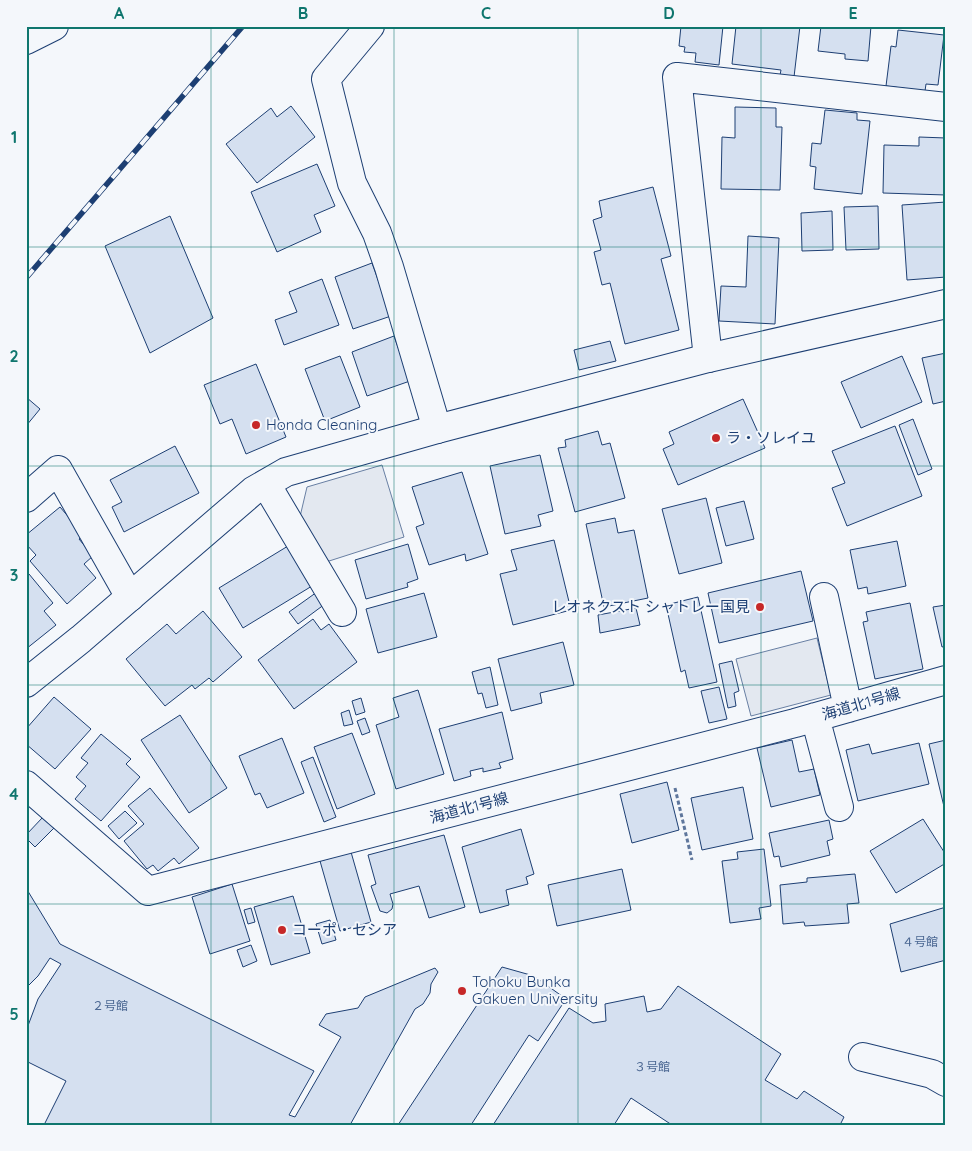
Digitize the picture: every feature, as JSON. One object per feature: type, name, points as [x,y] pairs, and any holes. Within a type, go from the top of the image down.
[{"type":"street","points":[[26,40],[54,26]]},
{"type":"street","points":[[370,26],[326,79],[352,183],[377,233],[389,266],[437,429]]},
{"type":"street","points":[[708,358],[677,77],[946,107]]},
{"type":"street","points":[[26,684],[253,491],[286,472],[437,429],[708,358],[946,304]]},
{"type":"street","points":[[26,498],[58,470],[130,597]]},
{"type":"street","points":[[266,484],[342,612]]},
{"type":"street","points":[[824,597],[848,708]]},
{"type":"street","name":"海道北1号線","points":[[26,785],[148,891],[815,717],[946,680]]},
{"type":"street","points":[[815,717],[839,807]]},
{"type":"street","points":[[864,1057],[932,1074],[946,1082]]},
{"type":"path","points":[[667,756],[692,860]]},
{"type":"shaded area","points":[[382,465],[404,537],[326,562],[299,521],[307,487]]},
{"type":"shaded area","points":[[817,638],[831,695],[751,716],[736,659]]},
{"type":"building","points":[[681,26],[723,26],[719,65],[695,62],[696,53],[684,52],[685,47],[679,46]]},
{"type":"building","points":[[736,26],[800,26],[794,77],[780,75],[781,70],[732,64]]},
{"type":"building","points":[[821,26],[871,26],[868,61],[845,59],[845,54],[818,51]]},
{"type":"building","points":[[898,30],[944,35],[938,85],[926,84],[925,91],[886,86],[891,46],[896,47]]},
{"type":"building","points":[[291,106],[315,137],[257,183],[226,144],[271,108],[277,117]]},
{"type":"building","points":[[735,107],[776,108],[776,127],[782,127],[780,190],[721,189],[722,137],[735,138]]},
{"type":"building","points":[[825,110],[857,113],[857,120],[870,121],[862,194],[814,189],[816,167],[810,166],[812,143],[821,144]]},
{"type":"building","points":[[919,137],[946,138],[946,195],[883,193],[884,145],[919,146]]},
{"type":"building","points":[[317,164],[335,206],[314,215],[321,232],[277,252],[251,192]]},
{"type":"building","points":[[653,187],[671,256],[661,259],[679,330],[625,344],[610,283],[602,285],[594,252],[601,250],[593,220],[602,217],[599,201]]},
{"type":"building","points":[[946,202],[946,277],[907,280],[902,205]]},
{"type":"building","points":[[878,206],[879,249],[846,250],[844,207]]},
{"type":"building","points":[[832,211],[833,250],[802,251],[801,213]]},
{"type":"building","points":[[170,216],[213,318],[150,353],[105,246]]},
{"type":"building","points":[[748,236],[779,238],[775,324],[719,321],[721,286],[746,287]]},
{"type":"building","points":[[372,263],[391,316],[353,329],[335,277]]},
{"type":"building","points":[[322,279],[339,325],[284,345],[275,320],[297,312],[289,292]]},
{"type":"building","points":[[394,336],[410,381],[367,396],[352,352]]},
{"type":"building","points":[[610,341],[616,361],[579,370],[574,350]]},
{"type":"building","points":[[946,353],[946,401],[933,404],[922,358]]},
{"type":"building","points":[[340,356],[360,407],[325,421],[305,369]]},
{"type":"building","points":[[902,356],[922,402],[861,428],[841,382]]},
{"type":"building","points":[[256,364],[286,437],[246,454],[232,419],[220,424],[204,385]]},
{"type":"building","points":[[26,397],[40,409],[26,426]]},
{"type":"building","name":"ラ・ソレイユ","points":[[743,399],[765,448],[678,485],[663,449],[674,444],[669,432]]},
{"type":"building","points":[[913,419],[932,469],[918,475],[899,425]]},
{"type":"building","points":[[895,426],[922,496],[847,526],[832,488],[845,483],[832,451]]},
{"type":"building","points":[[598,431],[602,445],[610,443],[625,498],[575,512],[558,448],[566,447],[565,440]]},
{"type":"building","points":[[175,446],[199,493],[124,532],[112,507],[122,502],[110,480]]},
{"type":"building","points":[[540,455],[553,511],[538,515],[541,526],[505,534],[490,466]]},
{"type":"building","points":[[462,472],[488,554],[466,561],[465,554],[429,565],[416,527],[424,524],[412,487]]},
{"type":"building","points":[[706,498],[722,563],[679,574],[662,509]]},
{"type":"building","points":[[744,501],[754,539],[726,546],[716,508]]},
{"type":"building","points":[[60,507],[84,535],[79,539],[93,556],[84,564],[96,578],[67,604],[30,561],[36,555],[26,544],[26,535]]},
{"type":"building","points":[[615,518],[618,533],[634,530],[648,598],[604,607],[586,524]]},
{"type":"building","points":[[554,540],[571,610],[513,625],[500,574],[517,570],[511,550]]},
{"type":"building","points":[[897,541],[906,586],[868,594],[867,587],[858,589],[850,550]]},
{"type":"building","points":[[408,544],[418,579],[407,583],[408,587],[366,599],[355,560]]},
{"type":"building","points":[[288,546],[312,586],[243,628],[219,588]]},
{"type":"building","name":"レオネクスト シャトレー国見","points":[[801,571],[813,621],[719,643],[708,593]]},
{"type":"building","points":[[29,574],[53,603],[44,611],[56,625],[26,649],[26,577]]},
{"type":"building","points":[[317,592],[325,604],[298,624],[289,612]]},
{"type":"building","points":[[424,593],[437,637],[378,653],[366,609]]},
{"type":"building","points":[[698,597],[717,682],[689,688],[685,670],[681,672],[666,605]]},
{"type":"building","points":[[910,603],[923,669],[875,679],[863,622],[868,621],[866,612]]},
{"type":"building","points":[[946,605],[946,646],[942,647],[933,607]]},
{"type":"building","points":[[636,608],[640,625],[600,633],[598,615]]},
{"type":"building","points":[[203,611],[242,657],[213,682],[209,678],[195,689],[192,685],[165,706],[126,659],[167,624],[176,634]]},
{"type":"building","points":[[313,619],[321,630],[329,624],[357,662],[294,709],[258,660]]},
{"type":"building","points":[[563,642],[574,685],[540,693],[542,703],[511,711],[498,659]]},
{"type":"building","points":[[732,661],[739,691],[734,693],[736,706],[728,708],[719,664]]},
{"type":"building","points":[[490,667],[498,705],[486,708],[482,693],[478,694],[472,672]]},
{"type":"building","points":[[719,687],[727,719],[709,723],[701,691]]},
{"type":"building","points":[[418,690],[444,774],[396,789],[376,725],[399,717],[393,698]]},
{"type":"building","points":[[54,697],[91,729],[55,769],[26,744],[26,729]]},
{"type":"building","points":[[361,698],[365,712],[356,715],[352,701]]},
{"type":"building","points":[[349,710],[353,724],[344,726],[341,713]]},
{"type":"building","points":[[502,712],[513,759],[499,763],[501,768],[483,772],[483,768],[470,771],[471,776],[454,781],[439,729]]},
{"type":"building","points":[[180,715],[227,788],[189,813],[141,740]]},
{"type":"building","points":[[365,718],[370,732],[362,735],[357,721]]},
{"type":"building","points":[[352,733],[375,794],[337,809],[314,747]]},
{"type":"building","points":[[101,734],[131,759],[126,764],[140,777],[101,821],[75,799],[86,786],[76,777],[88,763],[81,758]]},
{"type":"building","points":[[282,738],[304,793],[267,808],[260,793],[255,795],[239,756]]},
{"type":"building","points":[[792,740],[799,772],[814,769],[820,795],[771,807],[757,748]]},
{"type":"building","points":[[946,740],[946,815],[929,744]]},
{"type":"building","points":[[919,743],[929,784],[858,801],[846,750],[869,744],[872,754]]},
{"type":"building","points":[[313,757],[336,817],[324,822],[301,762]]},
{"type":"building","points":[[667,782],[679,830],[632,843],[620,794]]},
{"type":"building","points":[[743,787],[753,839],[702,850],[691,798]]},
{"type":"building","points":[[150,788],[199,848],[179,864],[174,858],[158,871],[153,865],[147,869],[124,841],[144,824],[128,806]]},
{"type":"building","points":[[125,811],[137,823],[119,839],[108,826]]},
{"type":"building","points":[[43,817],[54,828],[35,847],[26,838],[26,835]]},
{"type":"building","points":[[923,819],[946,855],[946,863],[896,893],[870,851]]},
{"type":"building","points":[[829,820],[833,839],[827,841],[830,855],[781,867],[779,856],[774,857],[769,833]]},
{"type":"building","points":[[521,829],[534,874],[526,877],[528,884],[506,890],[509,905],[480,913],[462,847]]},
{"type":"building","points":[[444,835],[465,907],[429,918],[419,886],[390,894],[393,904],[392,909],[387,913],[380,911],[371,886],[376,884],[368,855]]},
{"type":"building","points":[[764,849],[771,906],[759,908],[761,919],[730,923],[722,861],[738,859],[737,852]]},
{"type":"building","points":[[351,852],[371,922],[340,931],[320,861]]},
{"type":"building","points":[[622,869],[631,910],[557,926],[548,885]]},
{"type":"building","points":[[855,874],[859,903],[847,904],[849,923],[805,926],[804,922],[783,924],[780,885],[807,882],[807,878]]},
{"type":"building","points":[[232,884],[250,941],[210,954],[192,897]]},
{"type":"building","points":[[26,888],[60,944],[314,1071],[289,1115],[295,1117],[341,1037],[319,1025],[326,1014],[358,1008],[365,997],[435,968],[438,972],[431,984],[430,993],[423,1004],[415,1009],[350,1125],[44,1125],[66,1081],[26,1061],[26,1031],[38,999],[61,964],[50,958],[38,976],[26,988]]},
{"type":"building","name":"コーポ・セシア","points":[[293,896],[310,953],[271,965],[254,907]]},
{"type":"building","points":[[946,907],[946,960],[901,972],[890,924]]},
{"type":"building","points":[[251,908],[255,922],[248,924],[244,910]]},
{"type":"building","points":[[330,920],[336,940],[322,944],[316,924]]},
{"type":"building","points":[[251,945],[257,961],[243,967],[237,950]]},
{"type":"building","points":[[502,967],[534,976],[566,999],[538,1041],[529,1035],[471,1125],[398,1125]]},
{"type":"building","points":[[678,986],[781,1054],[765,1080],[797,1099],[804,1091],[844,1117],[840,1125],[672,1125],[631,1098],[614,1125],[493,1125],[569,1008],[593,1023],[606,1021],[605,1004],[644,996],[647,1012],[661,1009]]},
{"type":"railway","points":[[26,278],[243,26]]},
{"type":"place","name":"Honda Cleaning","points":[[256,425]]},
{"type":"place","name":"ラ・ソレイユ","points":[[716,438]]},
{"type":"place","name":"レオネクスト シャトレー国見","points":[[760,607]]},
{"type":"place","name":"コーポ・セシア","points":[[282,930]]},
{"type":"place","name":"Tohoku Bunka Gakuen University","points":[[462,991]]}]
